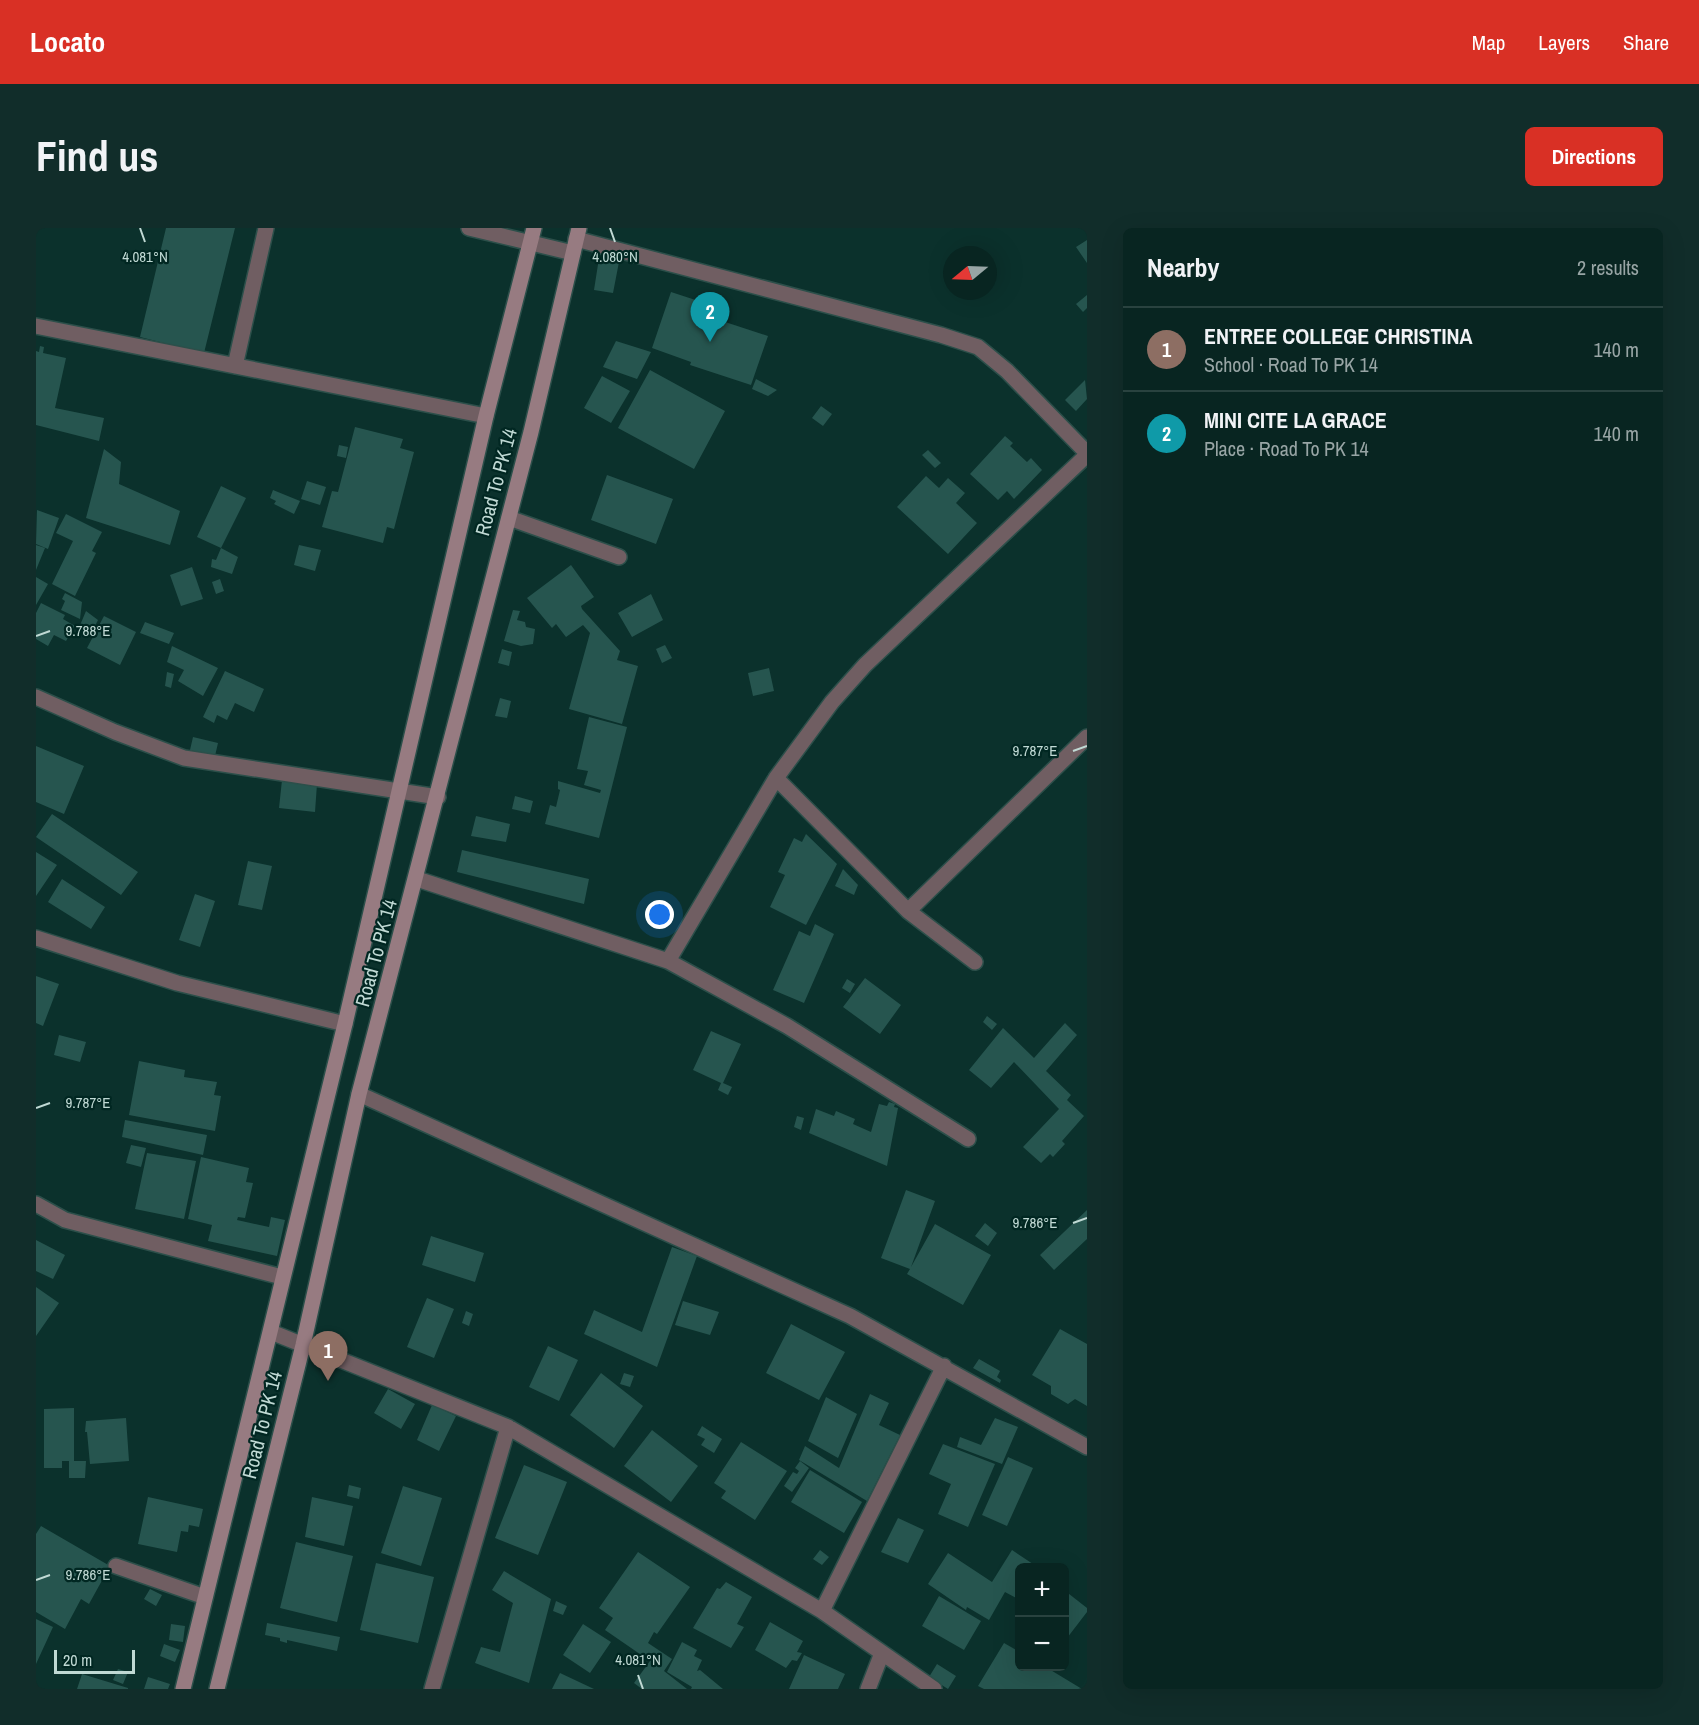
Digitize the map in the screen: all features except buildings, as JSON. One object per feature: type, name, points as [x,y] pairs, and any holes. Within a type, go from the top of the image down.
[{"type":"main road","name":"Road To PK 14","points":[[183,1689],[345,1024],[486,416],[532,235]]},
{"type":"main road","name":"Road To PK 14","points":[[217,1689],[303,1345],[359,1094],[417,879],[509,518],[576,240]]},
{"type":"street","points":[[235,366],[266,228]]},
{"type":"street","points":[[469,228],[576,240],[941,334],[978,347],[1007,371],[1087,454],[865,665],[831,702],[776,778],[668,961]]},
{"type":"street","points":[[36,326],[486,416]]},
{"type":"street","points":[[509,518],[619,557]]},
{"type":"street","points":[[36,696],[115,732],[184,758],[399,789],[438,797]]},
{"type":"street","points":[[908,911],[1087,737]]},
{"type":"street","points":[[776,778],[908,911],[975,962]]},
{"type":"street","points":[[417,879],[668,961],[787,1026],[968,1139]]},
{"type":"street","points":[[36,938],[177,983],[345,1024]]},
{"type":"street","points":[[359,1094],[850,1316],[1087,1447]]},
{"type":"street","points":[[36,1204],[64,1220],[282,1277]]},
{"type":"street","points":[[271,1332],[508,1427],[822,1611],[934,1689]]},
{"type":"street","points":[[822,1611],[944,1366]]},
{"type":"street","points":[[432,1689],[508,1427]]},
{"type":"street","points":[[116,1566],[205,1597]]},
{"type":"street","points":[[868,1689],[882,1653]]},
{"type":"place","name":"MINI CITE LA GRACE","points":[[710,342]]},
{"type":"place","name":"ENTREE COLLEGE CHRISTINA","points":[[328,1381]]}]
